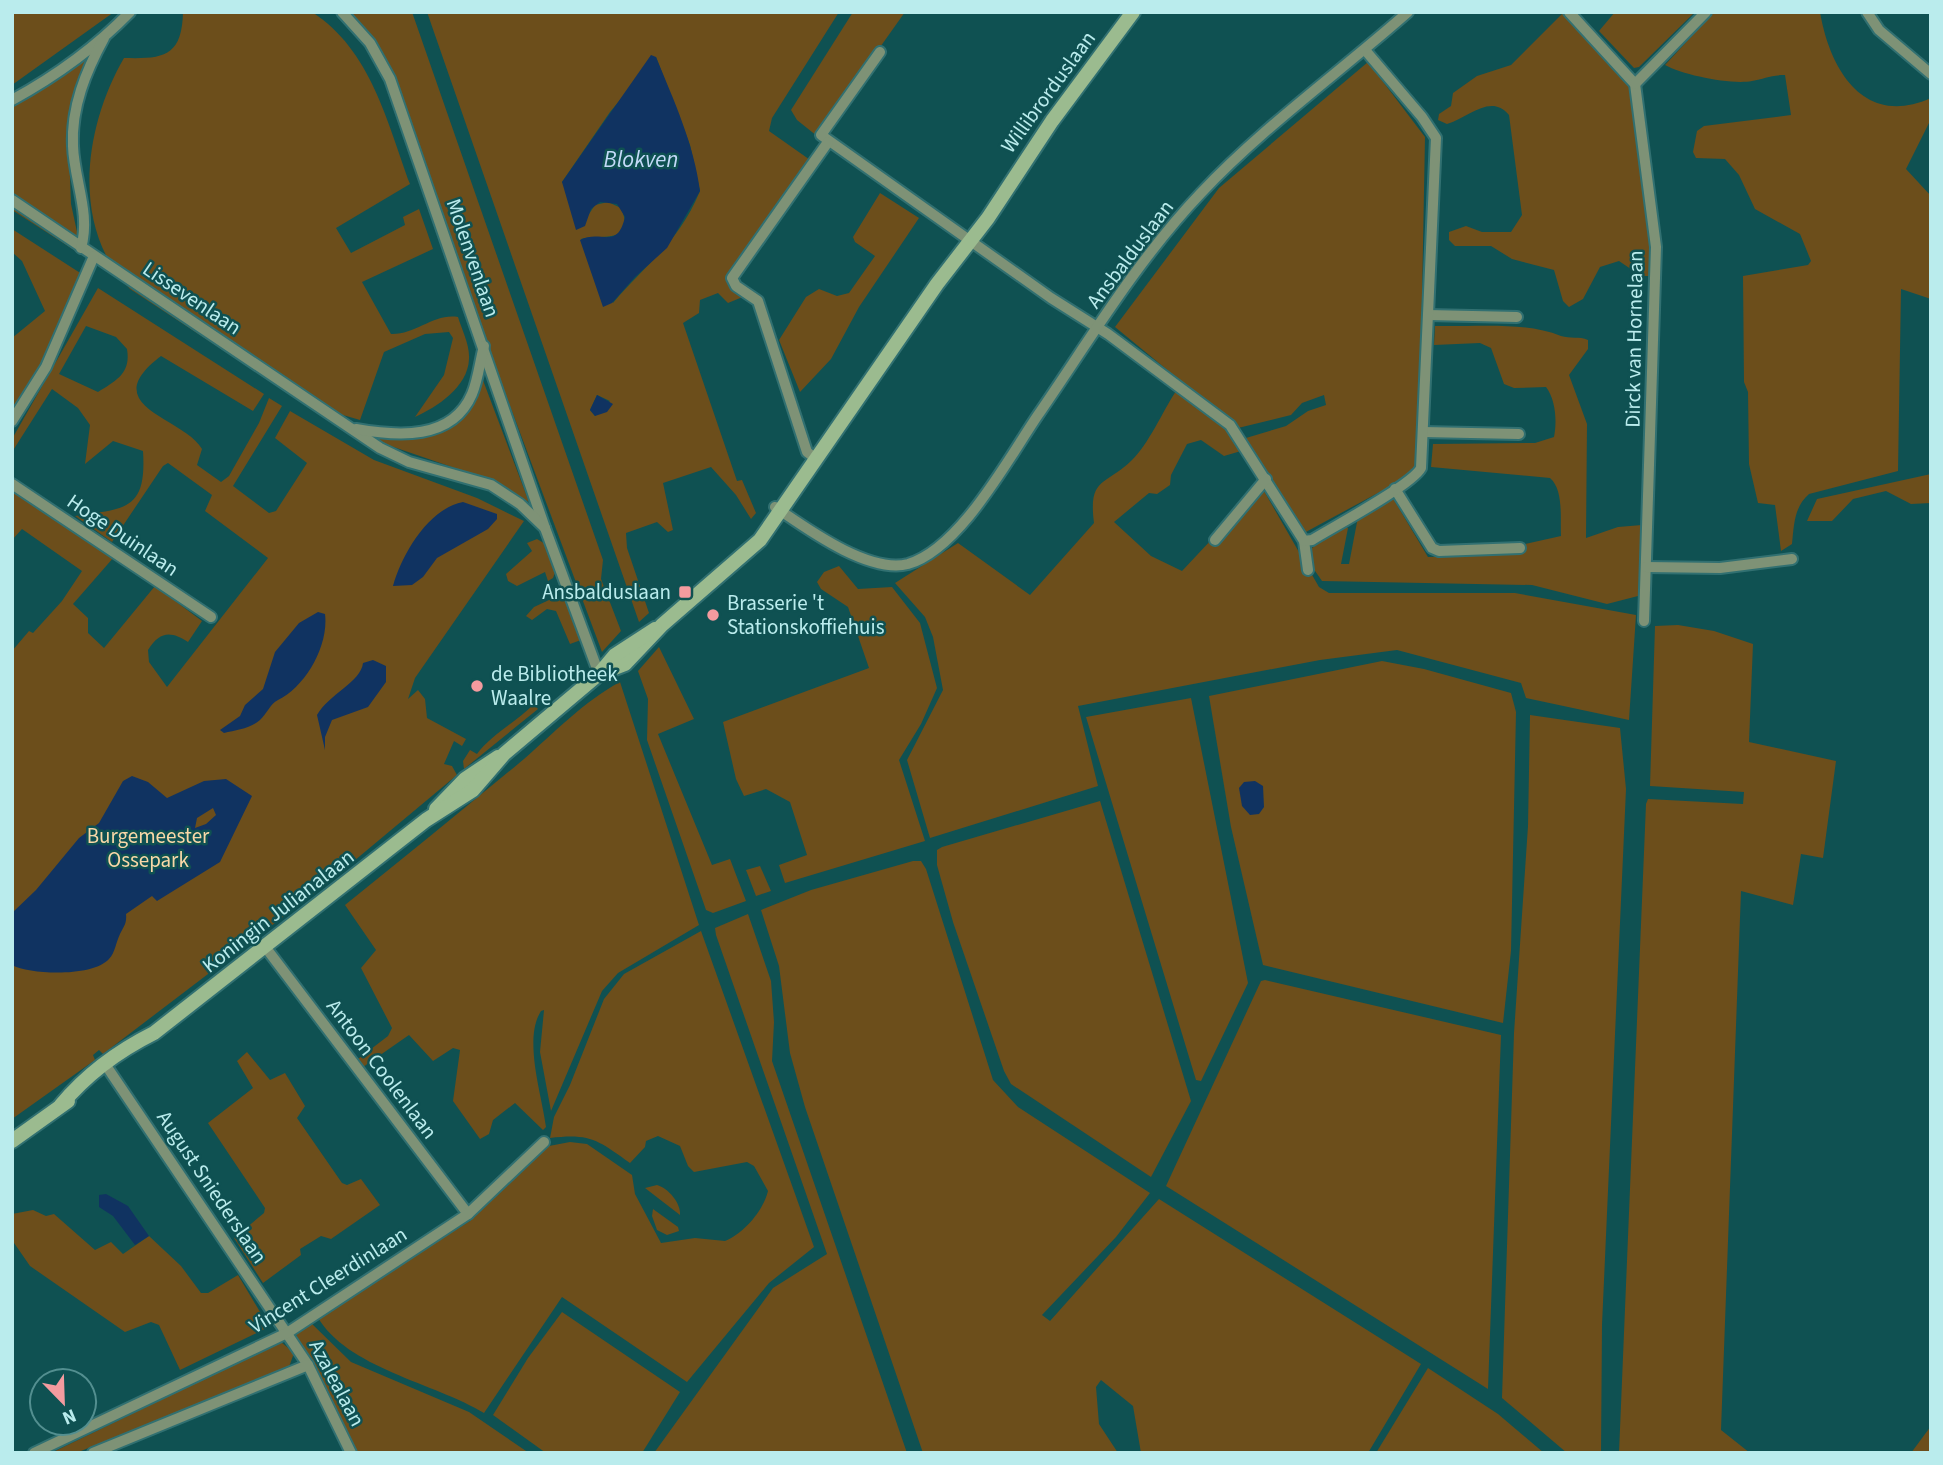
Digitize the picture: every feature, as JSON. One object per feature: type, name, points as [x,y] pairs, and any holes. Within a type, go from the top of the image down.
[{"type":"main road","name":"Willibrorduslaan","points":[[599,674],[625,664],[662,625],[760,540],[778,509],[1133,12]]},
{"type":"main road","name":"Koningin Julianalaan","points":[[12,1141],[61,1105],[78,1085],[108,1068],[130,1045],[154,1033],[266,948],[426,820],[465,779],[504,754],[599,674]]},
{"type":"street","points":[[12,100],[46,82],[104,38],[130,12]]},
{"type":"street","name":"Molenvenlaan","points":[[342,12],[370,43],[390,79],[545,528]]},
{"type":"street","name":"Ansbalduslaan","points":[[778,509],[843,551],[884,564],[906,564],[932,552],[958,530],[1098,328],[1200,194],[1258,139],[1408,12]]},
{"type":"street","points":[[1569,12],[1635,84],[1706,12]]},
{"type":"street","points":[[1867,12],[1888,38],[1931,74]]},
{"type":"street","points":[[81,247],[86,230],[72,145],[78,96],[104,38]]},
{"type":"street","points":[[1304,541],[1312,540],[1395,489],[1414,477],[1421,468],[1436,138],[1422,117],[1365,50]]},
{"type":"street","points":[[880,52],[821,135],[1098,328],[1230,425],[1304,541],[1308,570]]},
{"type":"street","name":"Dirck van Hornelaan","points":[[1635,84],[1657,271],[1644,621]]},
{"type":"street","points":[[815,458],[807,452],[758,301],[736,286],[733,278],[828,142]]},
{"type":"street","name":"Lissevenlaan","points":[[12,200],[350,428],[409,462],[491,485],[520,504],[545,528],[599,674]]},
{"type":"street","points":[[12,421],[43,375],[94,256]]},
{"type":"street","points":[[1428,315],[1517,317]]},
{"type":"street","name":"Lissevenlaan","points":[[350,428],[383,433],[423,433],[451,423],[472,395],[484,346]]},
{"type":"street","points":[[1423,432],[1519,434]]},
{"type":"street","points":[[1214,540],[1266,479]]},
{"type":"street","name":"Hoge Duinlaan","points":[[12,484],[211,617]]},
{"type":"street","points":[[1395,489],[1432,548],[1439,551],[1520,548]]},
{"type":"street","points":[[1646,568],[1720,568],[1792,559]]},
{"type":"street","name":"Antoon Coolenlaan","points":[[266,948],[468,1214]]},
{"type":"street","name":"August Sniederslaan","points":[[108,1068],[287,1332]]},
{"type":"street","name":"Vincent Cleerdinlaan","points":[[34,1453],[287,1332],[468,1214],[544,1142]]},
{"type":"street","name":"Azalealaan","points":[[287,1332],[308,1365],[351,1453]]},
{"type":"street","points":[[93,1453],[308,1365]]},
{"type":"green space","points":[[12,12],[114,12],[12,85]]},
{"type":"green space","points":[[183,12],[312,12],[349,46],[363,67],[384,112],[410,184],[336,228],[351,253],[405,225],[403,217],[419,209],[433,249],[362,282],[391,334],[408,331],[441,318],[458,317],[468,348],[467,369],[457,387],[433,408],[415,417],[444,375],[453,338],[449,332],[425,334],[384,352],[360,420],[305,404],[130,289],[111,264],[98,236],[91,207],[92,145],[100,114],[110,85],[124,58],[150,58],[168,52],[179,38]]},
{"type":"green space","points":[[350,12],[412,12],[603,560],[601,579],[621,631],[602,652],[494,363],[394,79],[370,36]]},
{"type":"green space","points":[[427,12],[839,12],[772,118],[769,131],[813,162],[735,271],[745,296],[728,303],[718,293],[700,300],[699,313],[683,323],[737,481],[742,480],[756,513],[751,519],[736,495],[711,467],[663,483],[673,530],[668,532],[657,522],[626,533],[627,548],[649,613],[639,622]],"holes":[[[656,57],[690,145],[700,191],[692,209],[672,238],[613,303],[581,239],[620,233],[625,220],[621,208],[608,202],[595,205],[587,217],[562,182],[610,112]],[[597,395],[610,401],[595,416],[590,410]]]},
{"type":"green space","points":[[853,12],[905,12],[817,136],[797,120],[791,110]]},
{"type":"green space","points":[[1564,12],[1629,86],[1650,226],[1653,276],[1641,276],[1619,261],[1600,267],[1583,299],[1569,307],[1563,301],[1554,270],[1512,259],[1491,246],[1455,246],[1449,240],[1449,232],[1466,226],[1482,232],[1511,232],[1522,215],[1509,115],[1495,106],[1487,106],[1447,124],[1438,120],[1439,114],[1451,106],[1453,93],[1477,76],[1511,65]]},
{"type":"green space","points":[[1615,12],[1695,12],[1639,67],[1634,68],[1599,31]]},
{"type":"green space","points":[[1714,12],[1820,12],[1832,54],[1854,88],[1869,99],[1887,105],[1907,105],[1931,98],[1931,119],[1906,169],[1931,196],[1931,299],[1901,289],[1898,471],[1809,494],[1800,505],[1794,523],[1792,544],[1781,551],[1775,505],[1758,503],[1749,464],[1748,392],[1744,382],[1743,276],[1808,265],[1811,261],[1800,234],[1755,209],[1739,175],[1725,159],[1696,158],[1693,152],[1697,131],[1704,126],[1791,115],[1785,75],[1732,82],[1695,76],[1665,65]]},
{"type":"green space","points":[[110,41],[95,59],[69,150],[71,204],[82,255],[12,210],[12,108]]},
{"type":"green space","points":[[1368,62],[1425,137],[1419,459],[1413,474],[1304,533],[1246,438],[1286,426],[1308,411],[1326,405],[1324,395],[1302,403],[1291,415],[1238,428],[1115,327],[1219,188]]},
{"type":"green space","points":[[880,193],[919,218],[859,307],[831,359],[800,392],[779,340],[806,297],[819,289],[837,296],[849,293],[875,256],[855,242],[853,237]]},
{"type":"green space","points":[[12,229],[88,278],[36,376],[12,412],[12,338],[45,311],[22,261],[12,252]]},
{"type":"green space","name":"Burgemeester Ossepark","points":[[98,288],[264,394],[253,411],[161,356],[143,373],[137,388],[140,399],[150,410],[192,438],[202,449],[197,465],[221,482],[229,476],[259,423],[269,398],[282,406],[233,486],[269,513],[276,511],[307,463],[275,438],[290,411],[374,460],[477,498],[524,521],[415,678],[408,699],[418,690],[425,699],[427,718],[466,739],[462,746],[454,741],[444,764],[452,766],[457,775],[330,881],[103,1054],[99,1050],[93,1055],[95,1060],[12,1119],[12,651],[29,631],[33,633],[62,601],[82,571],[22,529],[12,540],[12,489],[114,557],[73,604],[88,618],[88,633],[104,648],[155,586],[202,621],[188,642],[176,636],[161,636],[148,650],[149,662],[167,687],[268,558],[205,511],[212,495],[168,463],[163,466],[112,542],[75,516],[119,508],[136,497],[141,486],[143,451],[113,441],[85,464],[90,425],[78,408],[52,389],[12,452],[12,439]],"holes":[[[86,326],[116,337],[127,349],[127,364],[121,375],[105,388],[98,392],[59,374]]]},
{"type":"green space","points":[[1435,326],[1531,328],[1588,340],[1588,349],[1569,375],[1587,424],[1586,538],[1618,527],[1642,525],[1638,596],[1607,604],[1532,585],[1322,581],[1313,568],[1309,550],[1344,526],[1348,528],[1341,564],[1349,564],[1358,517],[1391,495],[1428,557],[1522,554],[1521,545],[1561,536],[1559,497],[1550,478],[1431,467],[1433,444],[1535,443],[1554,437],[1555,425],[1554,405],[1546,387],[1514,388],[1504,384],[1491,348],[1480,343],[1434,345]]},
{"type":"green space","points":[[481,375],[529,502],[481,477],[379,442],[379,438],[418,438],[447,430],[462,413]]},
{"type":"green space","points":[[1176,391],[1231,434],[1241,451],[1224,456],[1201,440],[1187,444],[1171,475],[1170,485],[1157,494],[1149,493],[1114,522],[1151,556],[1182,571],[1228,522],[1264,491],[1319,587],[1329,593],[1515,593],[1636,615],[1629,720],[1526,698],[1521,683],[1397,650],[1320,660],[1078,706],[1098,786],[930,838],[907,760],[943,690],[933,637],[925,617],[895,583],[958,543],[1030,595],[1094,523],[1093,508],[1097,489],[1138,454]]},
{"type":"green space","points":[[1931,474],[1931,503],[1911,504],[1886,491],[1853,499],[1832,521],[1807,521],[1817,499]]},
{"type":"green space","points":[[537,539],[547,545],[556,570],[553,578],[548,581],[545,572],[517,586],[508,581],[506,574],[532,551],[527,543]]},
{"type":"green space","points":[[839,566],[858,589],[892,587],[920,623],[937,688],[921,724],[899,760],[925,841],[785,883],[779,865],[807,855],[790,802],[766,789],[744,796],[736,779],[723,722],[869,668],[848,607],[821,589],[817,582],[824,572]]},
{"type":"green space","points":[[562,594],[581,640],[570,644],[556,611],[547,609],[532,620],[526,616],[534,607]]},
{"type":"green space","points":[[1678,625],[1714,631],[1753,644],[1749,742],[1836,761],[1823,858],[1801,854],[1793,905],[1741,891],[1721,1430],[1750,1453],[1619,1453],[1646,804],[1648,799],[1743,804],[1744,792],[1650,786],[1655,626]]},
{"type":"green space","points":[[659,647],[694,719],[658,734],[712,865],[730,859],[746,901],[713,913],[706,910],[647,740],[648,699],[638,671]]},
{"type":"green space","points":[[1382,661],[1424,669],[1511,693],[1516,712],[1511,951],[1503,1023],[1263,965],[1231,827],[1209,696]]},
{"type":"green space","points":[[620,682],[699,925],[618,973],[602,991],[551,1111],[540,1052],[544,1010],[541,1011],[536,1023],[534,1052],[546,1127],[543,1130],[515,1103],[493,1120],[489,1134],[480,1139],[453,1101],[460,1050],[453,1048],[433,1061],[409,1035],[363,1067],[358,1059],[388,1036],[392,1028],[361,968],[376,950],[345,905],[524,759],[582,708]]},
{"type":"green space","points":[[1191,698],[1248,983],[1201,1081],[1196,1080],[1086,717]]},
{"type":"green space","points":[[534,704],[538,709],[464,769],[463,761],[470,750],[477,754]]},
{"type":"green space","points":[[1530,715],[1620,728],[1626,789],[1602,1325],[1601,1453],[1567,1453],[1502,1398],[1514,1033],[1528,826]]},
{"type":"green space","points":[[1100,801],[1191,1101],[1151,1177],[1011,1084],[1004,1071],[953,922],[937,865],[937,850],[942,847]]},
{"type":"green space","points":[[921,861],[926,869],[993,1080],[1018,1107],[1150,1193],[1116,1237],[1042,1315],[1050,1321],[1159,1199],[1421,1364],[1368,1453],[1141,1453],[1133,1406],[1101,1380],[1096,1387],[1099,1424],[1118,1453],[923,1453],[805,1107],[790,1053],[779,966],[761,910],[811,890]]},
{"type":"green space","points":[[760,866],[771,891],[756,896],[746,870]]},
{"type":"green space","points":[[748,914],[771,981],[774,1022],[772,1061],[907,1453],[654,1453],[773,1288],[827,1254],[716,935],[715,928]]},
{"type":"green space","points":[[701,931],[814,1247],[769,1283],[687,1382],[562,1297],[484,1413],[370,1362],[330,1334],[317,1316],[470,1221],[549,1146],[570,1142],[587,1144],[632,1175],[635,1194],[661,1243],[695,1238],[725,1241],[739,1233],[752,1220],[768,1191],[754,1166],[747,1162],[694,1172],[688,1166],[680,1146],[658,1136],[646,1141],[645,1147],[630,1163],[593,1140],[575,1137],[550,1138],[554,1117],[570,1085],[604,999],[624,974]]},
{"type":"green space","points":[[1261,981],[1501,1035],[1488,1389],[1166,1186]]},
{"type":"green space","points":[[247,1052],[270,1080],[285,1073],[305,1106],[297,1118],[342,1183],[347,1185],[361,1179],[380,1205],[331,1239],[321,1236],[300,1249],[301,1255],[263,1283],[234,1238],[264,1213],[265,1208],[208,1123],[253,1088],[237,1061]]},
{"type":"green space","points":[[657,1185],[673,1197],[680,1215],[645,1188]]},
{"type":"green space","points":[[653,1209],[678,1227],[679,1231],[667,1235],[657,1230],[652,1216]]},
{"type":"green space","points":[[33,1210],[46,1216],[54,1214],[95,1250],[111,1242],[123,1254],[149,1236],[181,1266],[201,1293],[208,1293],[238,1275],[269,1327],[180,1370],[159,1325],[151,1322],[125,1332],[30,1266],[12,1240],[12,1214]]},
{"type":"green space","points":[[562,1312],[680,1392],[642,1453],[546,1453],[493,1415],[528,1358]]},
{"type":"green space","points":[[310,1322],[351,1362],[469,1412],[529,1453],[356,1453],[296,1335],[295,1331]]},
{"type":"green space","points":[[281,1342],[294,1353],[289,1367],[76,1453],[51,1453],[84,1437],[98,1437],[98,1430]]},
{"type":"green space","points":[[1428,1368],[1498,1414],[1544,1453],[1376,1453]]},
{"type":"green space","points":[[1931,1426],[1931,1453],[1911,1453]]},
{"type":"water","name":"Blokven","points":[[651,55],[656,57],[682,123],[693,156],[700,191],[667,248],[635,277],[612,303],[603,307],[580,240],[613,236],[622,227],[625,217],[617,204],[600,202],[591,209],[585,226],[576,230],[562,182]]},
{"type":"water","points":[[597,395],[613,404],[607,412],[595,416],[590,410]]},
{"type":"water","points":[[463,502],[497,514],[497,519],[488,529],[437,558],[423,577],[412,585],[393,586],[410,547],[428,523],[450,506]]},
{"type":"water","points":[[318,612],[325,614],[323,639],[306,676],[273,704],[256,723],[224,733],[220,730],[240,716],[245,705],[263,689],[275,652],[299,623]]},
{"type":"water","points":[[373,660],[386,666],[386,682],[368,707],[332,720],[325,737],[325,750],[317,715],[357,676],[363,663]]},
{"type":"water","points":[[132,776],[148,782],[167,798],[204,781],[226,779],[252,796],[220,862],[157,901],[152,896],[126,914],[125,924],[113,954],[101,965],[62,973],[33,971],[12,965],[12,913],[36,890],[79,838],[99,823],[123,781]],"holes":[[[213,808],[216,815],[206,824],[195,828],[197,818]]]},
{"type":"water","points":[[1255,781],[1263,786],[1264,807],[1259,814],[1250,815],[1242,806],[1239,788],[1244,782]]},
{"type":"water","points":[[106,1194],[128,1206],[149,1236],[135,1245],[113,1216],[99,1207],[99,1195]]},
{"type":"place","name":"Ansbalduslaan","points":[[685,592]]},
{"type":"place","name":"Brasserie 't Stationskoffiehuis","points":[[713,615]]},
{"type":"place","name":"de Bibliotheek Waalre","points":[[477,686]]}]
